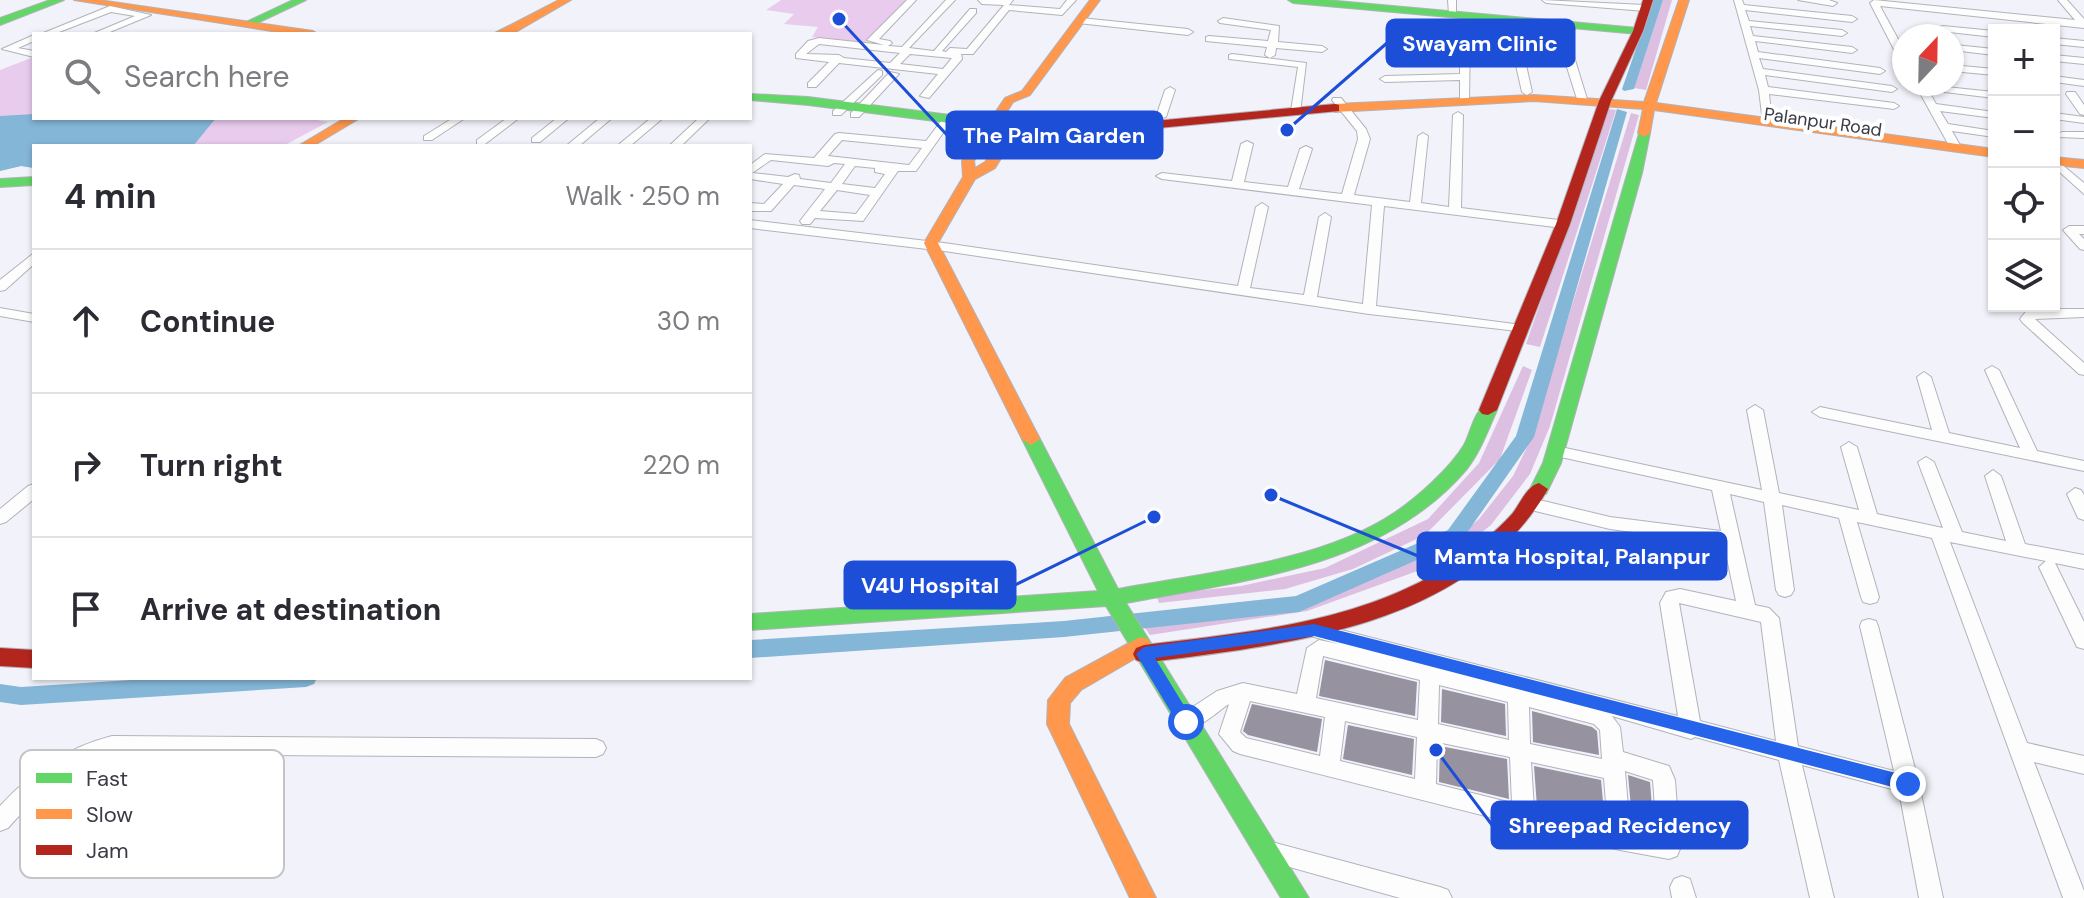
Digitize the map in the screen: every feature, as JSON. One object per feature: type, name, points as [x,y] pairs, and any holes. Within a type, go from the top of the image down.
[{"type":"street","points":[[0,15],[25,0]]},
{"type":"street","points":[[0,15],[34,0]]},
{"type":"street","points":[[0,15],[48,0]]},
{"type":"street","points":[[0,15],[59,0]]},
{"type":"street","points":[[79,0],[155,13]]},
{"type":"street","points":[[246,24],[301,0]]},
{"type":"street","points":[[507,32],[566,0]]},
{"type":"street","points":[[912,0],[872,40],[923,52],[958,56],[925,96]]},
{"type":"street","points":[[938,50],[982,0],[1062,12],[1072,0]]},
{"type":"street","points":[[1036,10],[1044,0]]},
{"type":"street","points":[[970,177],[968,161],[988,129],[1009,100],[1026,93],[1095,0]]},
{"type":"street","points":[[1293,0],[1452,7],[1559,24],[1638,31]]},
{"type":"street","points":[[752,622],[1116,603],[1276,567],[1344,546],[1401,518],[1460,465],[1475,441],[1563,224],[1606,97],[1638,31],[1647,4],[1546,0]]},
{"type":"street","points":[[1143,898],[1058,724],[1059,700],[1073,684],[1142,649],[1314,630],[1395,604],[1465,565],[1499,540],[1542,487],[1556,451],[1636,173],[1650,102],[1684,0]]},
{"type":"street","points":[[1802,0],[1833,3]]},
{"type":"street","points":[[2012,0],[2022,12]]},
{"type":"street","points":[[2062,0],[2084,24]]},
{"type":"street","points":[[1869,2],[2084,24]]},
{"type":"street","points":[[1869,2],[1892,39]]},
{"type":"street","points":[[850,110],[879,90],[887,72],[948,4],[973,11]]},
{"type":"street","points":[[942,76],[887,72],[799,56],[816,41],[969,53],[1007,4]]},
{"type":"street","points":[[1766,118],[1764,90],[1739,4],[1852,19]]},
{"type":"street","points":[[1930,8],[1940,24]]},
{"type":"street","points":[[51,32],[110,9],[300,32]]},
{"type":"street","points":[[103,32],[155,13]]},
{"type":"street","points":[[113,32],[155,13]]},
{"type":"street","points":[[895,17],[907,18]]},
{"type":"street","points":[[919,19],[931,21]]},
{"type":"street","points":[[1081,21],[1188,32]]},
{"type":"street","points":[[1223,21],[1276,28],[1268,61]]},
{"type":"street","points":[[1745,23],[1842,33]]},
{"type":"street","points":[[1559,24],[1581,95]]},
{"type":"street","points":[[960,25],[990,28]]},
{"type":"street","points":[[1512,25],[1527,92]]},
{"type":"street","points":[[1455,212],[1465,31]]},
{"type":"street","points":[[919,33],[950,36]]},
{"type":"street","points":[[1964,33],[1988,34]]},
{"type":"street","points":[[1749,38],[1852,50]]},
{"type":"street","points":[[32,39],[7,49],[32,54]]},
{"type":"street","points":[[1209,39],[1322,49]]},
{"type":"street","points":[[2060,42],[2084,44]]},
{"type":"street","points":[[812,85],[853,45]]},
{"type":"street","points":[[850,62],[866,46]]},
{"type":"street","points":[[1964,48],[1988,51]]},
{"type":"street","points":[[908,68],[923,52]]},
{"type":"street","points":[[1518,53],[1568,58]]},
{"type":"street","points":[[1754,54],[1880,71]]},
{"type":"street","points":[[1232,57],[1303,65],[1297,107]]},
{"type":"street","points":[[2060,59],[2084,61]]},
{"type":"street","points":[[832,64],[850,62],[887,72]]},
{"type":"street","points":[[1964,62],[1969,70]]},
{"type":"street","points":[[850,110],[862,88],[887,72],[908,68],[942,76]]},
{"type":"street","points":[[1964,69],[1988,72]]},
{"type":"street","points":[[1758,71],[1892,89]]},
{"type":"street","points":[[2060,80],[2084,83]]},
{"type":"street","points":[[862,88],[879,90]]},
{"type":"street","points":[[1964,89],[1988,91]]},
{"type":"street","points":[[1150,121],[1170,90]]},
{"type":"street","points":[[1764,90],[1894,106]]},
{"type":"street","points":[[1463,97],[1527,92],[1581,95]]},
{"type":"street","points":[[931,243],[970,177],[990,165],[1014,133],[1030,103],[1026,93]]},
{"type":"street","points":[[752,97],[801,108],[850,110],[1014,133],[1341,104],[1389,93],[1463,97],[1581,95]]},
{"type":"street","points":[[2071,94],[2084,112]]},
{"type":"street","name":"Palanpur Road","points":[[1581,95],[1988,145]]},
{"type":"street","points":[[1926,96],[1950,138],[1988,151]]},
{"type":"street","points":[[1341,104],[1362,131],[1364,139],[1347,198]]},
{"type":"street","points":[[1933,107],[1988,114]]},
{"type":"street","points":[[2060,117],[2084,120]]},
{"type":"street","points":[[308,144],[350,120]]},
{"type":"street","points":[[428,138],[457,120]]},
{"type":"street","points":[[481,142],[511,120]]},
{"type":"street","points":[[536,140],[561,120]]},
{"type":"street","points":[[574,144],[604,120]]},
{"type":"street","points":[[626,144],[656,120]]},
{"type":"street","points":[[677,144],[703,120]]},
{"type":"street","points":[[928,145],[839,136],[820,158],[912,169],[945,122]]},
{"type":"street","points":[[1950,138],[1988,135]]},
{"type":"street","points":[[2062,135],[2084,135]]},
{"type":"street","points":[[1415,207],[1423,136]]},
{"type":"street","points":[[1237,185],[1247,144]]},
{"type":"street","points":[[1292,192],[1306,149]]},
{"type":"street","points":[[2060,155],[2084,157]]},
{"type":"street","points":[[752,171],[769,156],[893,172],[857,219],[811,214]]},
{"type":"street","points":[[752,207],[767,208],[810,161]]},
{"type":"street","points":[[2060,162],[2084,164]]},
{"type":"street","points":[[800,229],[850,166]]},
{"type":"street","points":[[2060,167],[2084,190]]},
{"type":"street","points":[[752,173],[878,192]]},
{"type":"street","points":[[1162,176],[1563,224]]},
{"type":"street","points":[[6,183],[32,181]]},
{"type":"street","points":[[6,183],[32,188]]},
{"type":"street","points":[[1369,310],[1378,202]]},
{"type":"street","points":[[1243,291],[1262,207]]},
{"type":"street","points":[[1310,301],[1325,217]]},
{"type":"street","points":[[752,224],[931,243],[1369,310],[1522,329]]},
{"type":"street","points":[[2084,230],[2069,230],[2084,246]]},
{"type":"street","points":[[931,243],[1129,628],[1296,898]]},
{"type":"street","points":[[0,287],[32,259]]},
{"type":"street","points":[[0,312],[32,318]]},
{"type":"street","points":[[2084,313],[2032,313],[2027,319],[2084,371]]},
{"type":"street","points":[[1992,370],[2031,455]]},
{"type":"street","points":[[1924,377],[1942,437]]},
{"type":"street","points":[[1755,410],[1785,590]]},
{"type":"street","points":[[1820,412],[2084,466]]},
{"type":"street","points":[[1849,447],[1870,518]]},
{"type":"street","points":[[1556,451],[1870,518],[1948,538],[2084,562]]},
{"type":"street","points":[[1926,462],[1948,538],[2020,750],[2075,898]]},
{"type":"street","points":[[1993,476],[2018,549]]},
{"type":"street","points":[[1720,487],[1747,608]]},
{"type":"street","points":[[0,518],[32,492]]},
{"type":"street","points":[[2075,494],[2084,514]]},
{"type":"street","points":[[1531,504],[1610,523],[1732,539]]},
{"type":"street","points":[[1846,513],[1870,597]]},
{"type":"street","points":[[2048,567],[2084,642]]},
{"type":"street","points":[[1691,730],[1669,603],[1673,597],[1747,608],[1770,618],[1788,752],[1822,898]]},
{"type":"street","points":[[1869,626],[1908,784],[1931,898]]},
{"type":"street","points":[[1314,630],[1908,784]]},
{"type":"street","points":[[1305,703],[1314,653],[1319,648],[1600,717],[1610,727],[1620,840]]},
{"type":"street","points":[[0,657],[32,659]]},
{"type":"street","points":[[1425,791],[1430,674]]},
{"type":"street","points":[[1186,722],[1224,697],[1243,691],[1521,750],[1661,773],[1669,849],[1620,840],[1234,742],[1229,734],[1243,691]]},
{"type":"street","points":[[1518,696],[1523,816]]},
{"type":"street","points":[[1329,767],[1336,710]]},
{"type":"street","points":[[87,750],[112,745],[596,748]]},
{"type":"street","points":[[2020,750],[2084,765]]},
{"type":"street","points":[[0,821],[20,799]]},
{"type":"street","points":[[1268,851],[1440,898]]},
{"type":"shaded area","points":[[781,0],[909,0],[864,44],[812,37],[818,27],[784,24],[794,14],[766,10]]},
{"type":"shaded area","points":[[1663,0],[1672,0],[1646,90],[1634,88]]},
{"type":"shaded area","points":[[32,58],[32,120],[328,122],[287,144],[32,144],[32,168],[21,166],[0,171],[0,70]]},
{"type":"shaded area","points":[[1608,109],[1616,110],[1540,347],[1526,344]]},
{"type":"shaded area","points":[[1631,113],[1639,115],[1550,426],[1530,474],[1491,525],[1445,561],[1307,611],[1150,635],[1145,628],[1306,607],[1453,542],[1479,519],[1513,476],[1531,439]]},
{"type":"shaded area","points":[[1523,366],[1532,370],[1500,459],[1425,535],[1353,569],[1285,589],[1159,603],[1156,595],[1241,586],[1325,568],[1428,519],[1479,463]]},
{"type":"water","points":[[32,114],[32,120],[214,120],[195,144],[32,144],[32,168],[21,166],[0,171],[0,116]]},
{"type":"building","points":[[1325,660],[1417,682],[1415,716],[1319,696]]},
{"type":"building","points":[[1442,689],[1505,704],[1506,736],[1441,722]]},
{"type":"building","points":[[1252,704],[1322,719],[1317,752],[1248,735],[1243,731]]},
{"type":"building","points":[[1532,711],[1592,727],[1597,731],[1599,755],[1533,742]]},
{"type":"building","points":[[1348,725],[1414,739],[1412,775],[1343,759]]},
{"type":"building","points":[[1440,746],[1507,759],[1509,799],[1439,782]]},
{"type":"building","points":[[1534,766],[1601,780],[1605,823],[1537,807]]},
{"type":"building","points":[[1628,775],[1650,782],[1654,832],[1633,829]]},
{"type":"waterway","points":[[1628,89],[1658,0]]},
{"type":"waterway","points":[[752,649],[1064,629],[1299,604],[1455,535],[1525,437],[1621,112]]},
{"type":"waterway","points":[[0,693],[21,696],[274,680]]},
{"type":"traffic: fast","points":[[0,22],[59,0]]},
{"type":"traffic: fast","points":[[247,24],[301,0]]},
{"type":"traffic: fast","points":[[1293,0],[1638,31]]},
{"type":"traffic: fast","points":[[752,97],[808,101],[990,124]]},
{"type":"traffic: fast","points":[[1539,489],[1552,463],[1636,173],[1644,133]]},
{"type":"traffic: fast","points":[[0,183],[32,181]]},
{"type":"traffic: fast","points":[[752,622],[1112,598],[1276,567],[1344,546],[1401,518],[1460,465],[1475,441],[1488,410]]},
{"type":"traffic: fast","points":[[1031,439],[1112,598],[1296,898]]},
{"type":"traffic: slow","points":[[79,0],[299,32]]},
{"type":"traffic: slow","points":[[506,32],[566,0]]},
{"type":"traffic: slow","points":[[994,123],[1009,100],[1026,93],[1095,0]]},
{"type":"traffic: slow","points":[[1644,133],[1649,106],[1684,0]]},
{"type":"traffic: slow","points":[[1335,108],[1534,98],[1649,106],[1988,152]]},
{"type":"traffic: slow","points":[[308,144],[350,120]]},
{"type":"traffic: slow","points":[[970,177],[968,161],[985,135]]},
{"type":"traffic: slow","points":[[1007,139],[990,165],[970,177],[931,243],[1031,439]]},
{"type":"traffic: slow","points":[[2060,162],[2084,164]]},
{"type":"traffic: slow","points":[[1140,645],[1073,684],[1059,700],[1058,724],[1143,898]]},
{"type":"traffic: jam","points":[[1488,410],[1563,224],[1605,101],[1638,31],[1648,0]]},
{"type":"traffic: jam","points":[[1012,137],[1020,131],[1007,124],[983,129],[985,135],[1001,139],[1335,108]]},
{"type":"traffic: jam","points":[[1144,654],[1315,628],[1397,603],[1435,584],[1483,553],[1518,519],[1539,489]]},
{"type":"traffic: jam","points":[[0,657],[32,659]]},
{"type":"place","name":"The Palm Garden","points":[[839,19]]},
{"type":"place","name":"Swayam Clinic","points":[[1287,130]]},
{"type":"place","name":"Mamta Hospital, Palanpur","points":[[1271,495]]},
{"type":"place","name":"V4U Hospital","points":[[1154,517]]},
{"type":"place","name":"Shreepad Recidency","points":[[1436,750]]},
{"type":"route","points":[[1186,722],[1144,654],[1314,630],[1908,784]]}]
